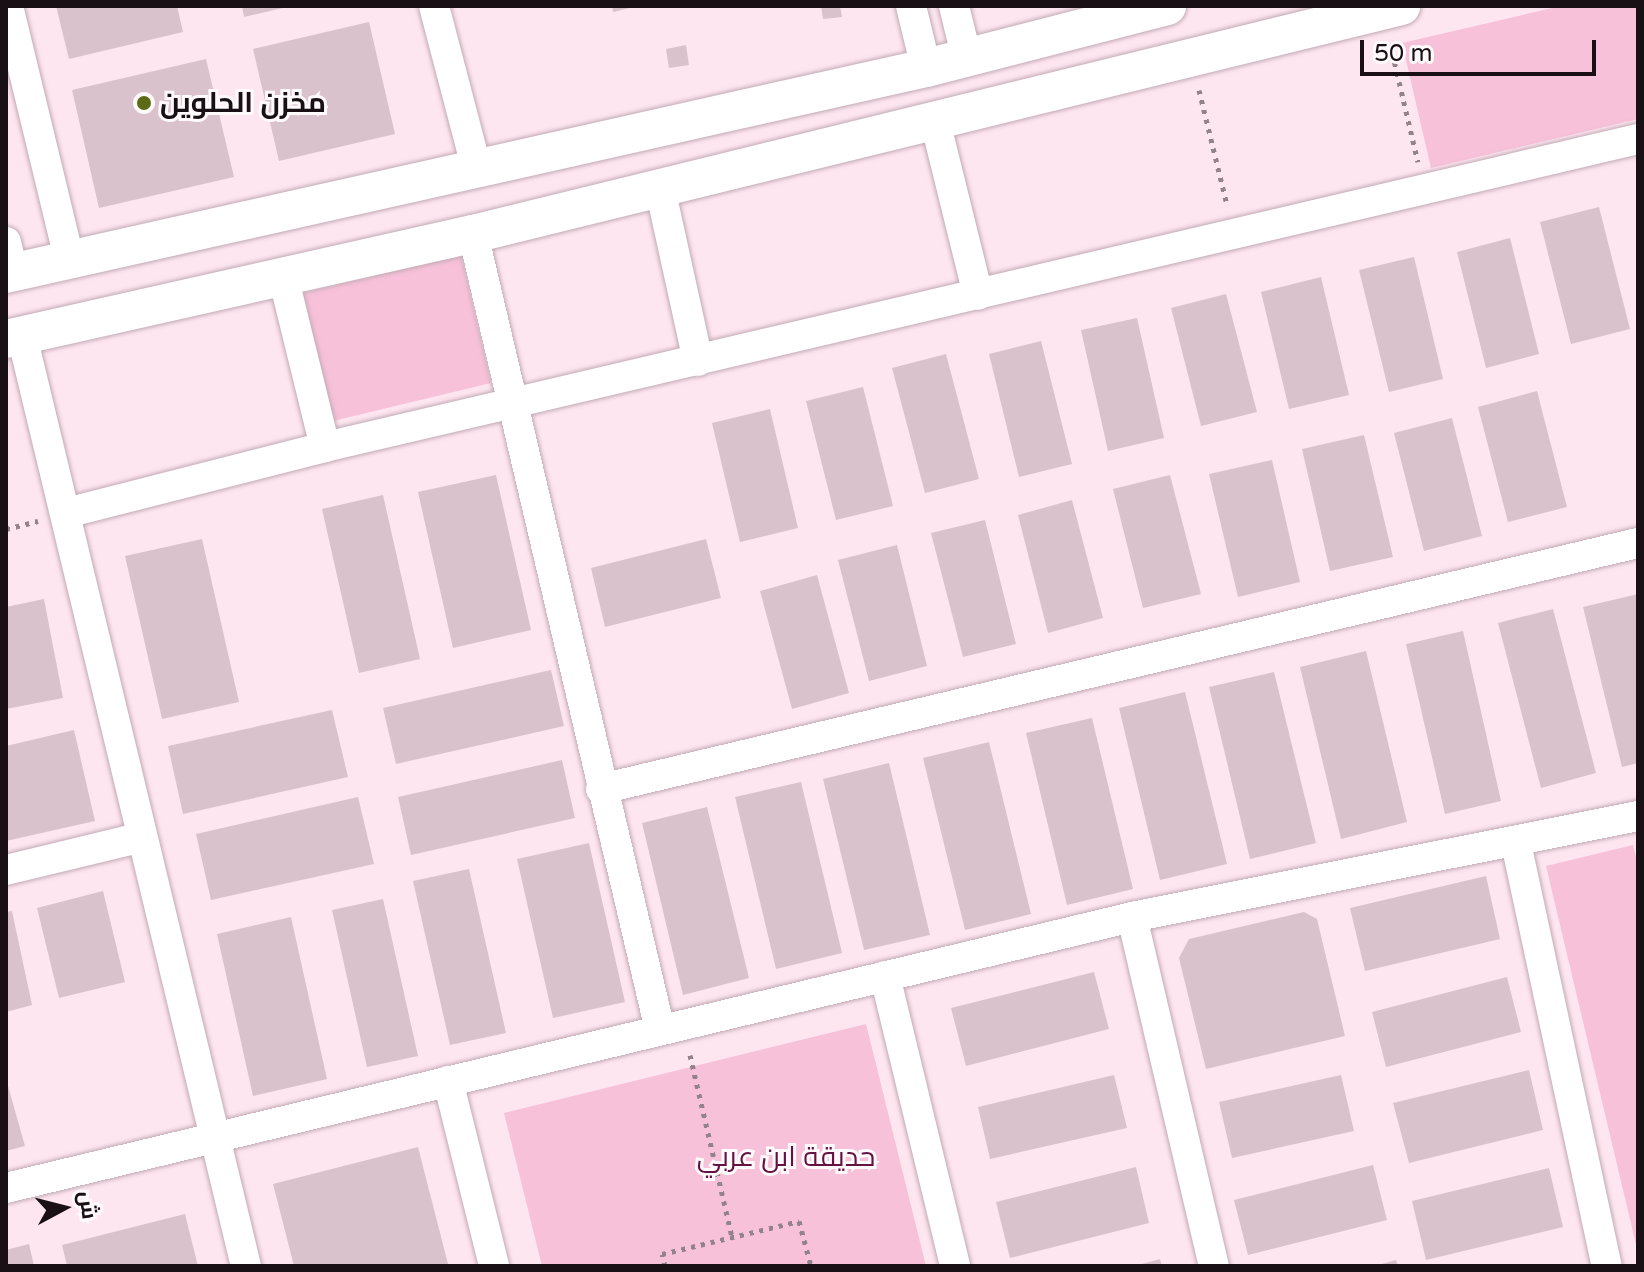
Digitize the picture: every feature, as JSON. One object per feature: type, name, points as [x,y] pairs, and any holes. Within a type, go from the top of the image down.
[{"type":"street","points":[[8,6],[69,259]]},
{"type":"street","points":[[434,6],[477,170]]},
{"type":"street","points":[[911,6],[926,68]]},
{"type":"street","points":[[954,6],[966,55]]},
{"type":"street","points":[[8,263],[69,259],[477,170],[926,68],[966,55],[1167,6]]},
{"type":"street","points":[[246,1266],[66,513],[14,338],[473,234],[1392,8]]},
{"type":"street","points":[[935,121],[978,295]]},
{"type":"street","points":[[66,513],[325,447],[1638,139]]},
{"type":"street","points":[[660,188],[698,361]]},
{"type":"street","points":[[473,234],[660,1030]]},
{"type":"street","points":[[283,276],[325,447]]},
{"type":"street","points":[[601,789],[1638,543]]},
{"type":"street","points":[[6,1188],[1132,917],[1516,843],[1638,816]]},
{"type":"street","points":[[6,870],[142,837]]},
{"type":"street","points":[[1516,843],[1607,1266]]},
{"type":"street","points":[[1132,917],[1214,1266]]},
{"type":"street","points":[[885,976],[955,1266]]},
{"type":"street","points":[[448,1081],[494,1266]]},
{"type":"path","points":[[1392,8],[1425,190]]},
{"type":"path","points":[[1192,58],[1234,235]]},
{"type":"path","points":[[693,1067],[732,1237]]},
{"type":"path","points":[[665,1266],[662,1254],[799,1221],[811,1266]]},
{"type":"green space","points":[[1561,6],[1638,6],[1638,119],[1431,168],[1402,43]]},
{"type":"green space","points":[[461,255],[491,383],[333,421],[303,293]]},
{"type":"green space","points":[[1633,845],[1638,865],[1638,1253],[1546,866]]},
{"type":"green space","name":"حديقة ابن عربي","points":[[866,1024],[926,1266],[542,1266],[504,1113]]},
{"type":"building","points":[[56,6],[177,6],[183,32],[69,59]]},
{"type":"building","points":[[242,6],[286,6],[287,7],[244,17]]},
{"type":"building","points":[[612,6],[634,6],[634,7],[613,12]]},
{"type":"building","points":[[821,6],[840,6],[842,17],[823,19]]},
{"type":"building","points":[[369,22],[395,134],[279,161],[253,49]]},
{"type":"building","points":[[686,45],[689,65],[669,68],[666,49]]},
{"type":"building","points":[[206,59],[234,177],[99,208],[72,90]]},
{"type":"building","points":[[1599,207],[1630,329],[1571,344],[1540,222]]},
{"type":"building","points":[[1510,238],[1539,354],[1486,368],[1457,252]]},
{"type":"building","points":[[1414,257],[1443,379],[1389,392],[1359,270]]},
{"type":"building","points":[[1321,277],[1349,395],[1289,409],[1261,292]]},
{"type":"building","points":[[1226,294],[1257,412],[1201,426],[1171,308]]},
{"type":"building","points":[[1137,318],[1164,438],[1108,451],[1081,330]]},
{"type":"building","points":[[1041,341],[1072,464],[1019,477],[989,354]]},
{"type":"building","points":[[946,354],[979,479],[925,493],[892,368]]},
{"type":"building","points":[[863,387],[893,506],[836,520],[806,401]]},
{"type":"building","points":[[1537,391],[1567,507],[1508,522],[1478,407]]},
{"type":"building","points":[[770,409],[798,528],[740,542],[712,423]]},
{"type":"building","points":[[1452,418],[1482,536],[1424,551],[1394,433]]},
{"type":"building","points":[[1364,435],[1393,557],[1330,571],[1302,449]]},
{"type":"building","points":[[1272,460],[1300,582],[1238,597],[1209,474]]},
{"type":"building","points":[[496,475],[531,630],[453,648],[418,492]]},
{"type":"building","points":[[1170,475],[1201,594],[1143,608],[1113,489]]},
{"type":"building","points":[[383,495],[420,659],[359,673],[322,509]]},
{"type":"building","points":[[1072,500],[1103,618],[1048,633],[1018,515]]},
{"type":"building","points":[[985,520],[1016,644],[963,657],[931,533]]},
{"type":"building","points":[[202,539],[239,702],[162,719],[125,556]]},
{"type":"building","points":[[706,539],[721,598],[605,627],[591,568]]},
{"type":"building","points":[[897,545],[927,666],[869,681],[838,560]]},
{"type":"building","points":[[817,575],[849,693],[792,709],[760,591]]},
{"type":"building","points":[[1638,594],[1638,763],[1622,767],[1583,607]]},
{"type":"building","points":[[44,599],[63,698],[6,709],[6,607]]},
{"type":"building","points":[[1553,609],[1596,773],[1541,788],[1498,623]]},
{"type":"building","points":[[1463,631],[1501,801],[1445,814],[1406,644]]},
{"type":"building","points":[[1366,651],[1407,822],[1341,839],[1300,667]]},
{"type":"building","points":[[551,670],[564,726],[396,764],[383,708]]},
{"type":"building","points":[[1274,672],[1316,843],[1250,859],[1209,687]]},
{"type":"building","points":[[1185,692],[1227,864],[1160,880],[1119,708]]},
{"type":"building","points":[[332,710],[348,777],[183,814],[168,746]]},
{"type":"building","points":[[1092,718],[1133,889],[1067,905],[1026,733]]},
{"type":"building","points":[[74,730],[95,821],[6,841],[6,746]]},
{"type":"building","points":[[989,742],[1031,914],[965,930],[923,758]]},
{"type":"building","points":[[562,760],[575,818],[411,855],[398,797]]},
{"type":"building","points":[[889,763],[930,935],[864,950],[823,779]]},
{"type":"building","points":[[801,782],[842,953],[776,969],[735,797]]},
{"type":"building","points":[[358,797],[374,864],[211,900],[196,834]]},
{"type":"building","points":[[707,807],[749,978],[683,995],[642,823]]},
{"type":"building","points":[[589,843],[625,1002],[553,1018],[517,859]]},
{"type":"building","points":[[469,869],[506,1033],[450,1045],[413,881]]},
{"type":"building","points":[[1486,876],[1500,939],[1365,971],[1350,908]]},
{"type":"building","points":[[103,891],[125,982],[59,998],[37,908]]},
{"type":"building","points":[[383,899],[418,1056],[367,1067],[332,910]]},
{"type":"building","points":[[12,911],[32,1005],[6,1012],[6,912]]},
{"type":"building","points":[[1304,912],[1317,919],[1345,1036],[1206,1069],[1179,958],[1189,939]]},
{"type":"building","points":[[291,917],[327,1079],[253,1096],[217,934]]},
{"type":"building","points":[[1094,972],[1109,1029],[966,1066],[951,1008]]},
{"type":"building","points":[[1507,977],[1521,1032],[1386,1067],[1372,1012]]},
{"type":"building","points":[[1529,1070],[1543,1130],[1409,1163],[1393,1103]]},
{"type":"building","points":[[1114,1075],[1127,1128],[990,1159],[978,1107]]},
{"type":"building","points":[[1341,1075],[1354,1131],[1232,1158],[1219,1102]]},
{"type":"building","points":[[6,1079],[25,1146],[6,1151]]},
{"type":"building","points":[[418,1147],[448,1264],[294,1266],[273,1184]]},
{"type":"building","points":[[1373,1165],[1387,1220],[1248,1255],[1234,1200]]},
{"type":"building","points":[[1136,1167],[1149,1223],[1010,1258],[996,1202]]},
{"type":"building","points":[[1549,1168],[1563,1227],[1426,1260],[1412,1201]]},
{"type":"building","points":[[185,1214],[198,1266],[67,1266],[62,1245]]},
{"type":"building","points":[[29,1244],[34,1266],[6,1266],[6,1250]]},
{"type":"building","points":[[1160,1259],[1162,1266],[1138,1266],[1138,1265]]},
{"type":"building","points":[[1396,1260],[1398,1266],[1378,1266],[1378,1265]]},
{"type":"place","name":"مخزن الحلوين","points":[[144,103]]}]
